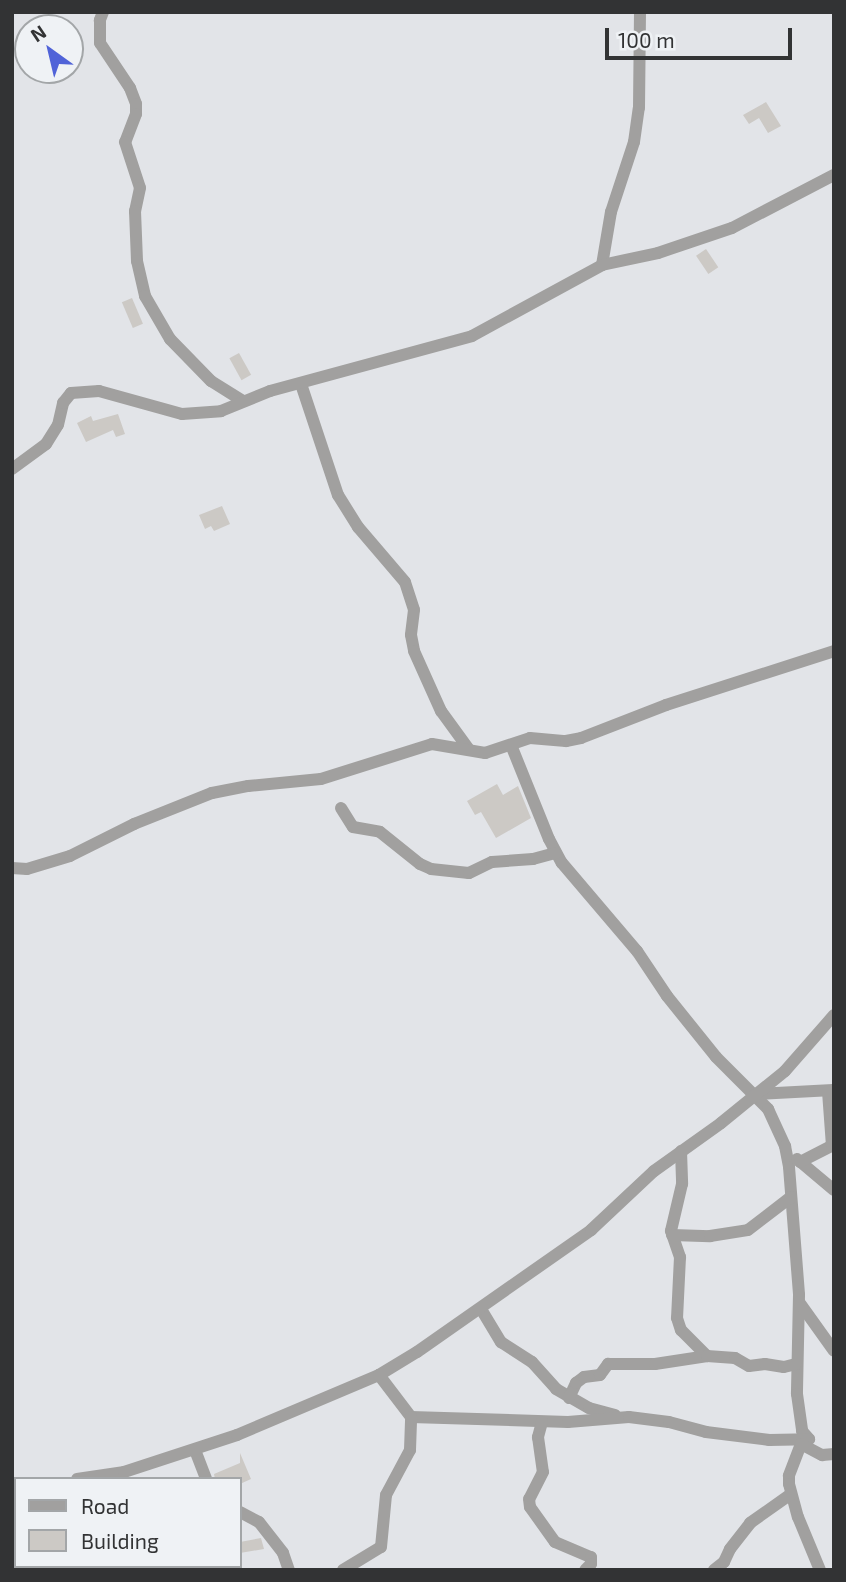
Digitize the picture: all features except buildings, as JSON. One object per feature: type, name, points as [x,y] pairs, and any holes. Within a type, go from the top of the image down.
[{"type":"street","points":[[103,12],[100,20],[100,43],[130,88],[136,104],[136,114],[125,142],[139,188],[135,211],[137,261],[145,296],[170,339],[211,381],[242,400]]},
{"type":"street","points":[[602,265],[611,212],[634,142],[639,108],[640,12]]},
{"type":"street","points":[[12,469],[46,444],[58,425],[63,403],[71,393],[100,391],[195,415],[221,411],[242,400],[472,336],[602,265],[658,253],[732,228],[834,175]]},
{"type":"street","points":[[301,384],[338,495],[358,527],[405,582],[414,610],[411,635],[414,651],[441,711],[468,748]]},
{"type":"street","points":[[12,868],[27,869],[70,856],[134,824],[212,793],[248,786],[321,779],[432,744],[485,753],[530,738],[566,741],[581,738],[666,705],[834,652]]},
{"type":"street","points":[[511,746],[555,853],[637,951],[667,996],[716,1058],[768,1109],[785,1146],[799,1302],[796,1364],[805,1442],[789,1476],[791,1494],[820,1570]]},
{"type":"street","points":[[341,808],[353,827],[380,832],[406,855],[431,869],[469,873],[492,862],[533,859],[555,853]]},
{"type":"street","points":[[90,1477],[124,1472],[195,1450],[379,1375],[481,1309],[591,1230],[653,1171],[721,1124],[785,1071],[834,1015]]},
{"type":"street","points":[[755,1094],[831,1091],[832,1146],[800,1162]]},
{"type":"street","points":[[785,1146],[834,1190]]},
{"type":"street","points":[[681,1151],[682,1184],[672,1235],[679,1250],[679,1325],[707,1356]]},
{"type":"street","points":[[672,1235],[710,1236],[748,1230],[791,1197]]},
{"type":"street","points":[[799,1302],[834,1351]]},
{"type":"street","points":[[481,1309],[500,1342],[532,1362],[551,1386],[569,1398],[605,1413],[669,1422],[706,1432],[805,1442],[822,1455],[834,1454]]},
{"type":"street","points":[[569,1398],[576,1382],[583,1377],[600,1375],[606,1364],[655,1364],[707,1356],[735,1358],[749,1366],[765,1364],[784,1367],[796,1364]]},
{"type":"street","points":[[343,1570],[381,1547],[386,1494],[410,1450],[411,1417],[379,1375]]},
{"type":"street","points":[[411,1417],[542,1422],[629,1417]]},
{"type":"street","points":[[542,1422],[538,1437],[543,1472],[529,1499],[530,1507],[555,1542],[591,1557],[591,1564],[585,1570]]},
{"type":"street","points":[[195,1450],[205,1477]]},
{"type":"street","points":[[714,1570],[724,1563],[730,1549],[750,1523],[791,1494]]},
{"type":"street","points":[[242,1513],[259,1522],[283,1553],[289,1570]]}]
